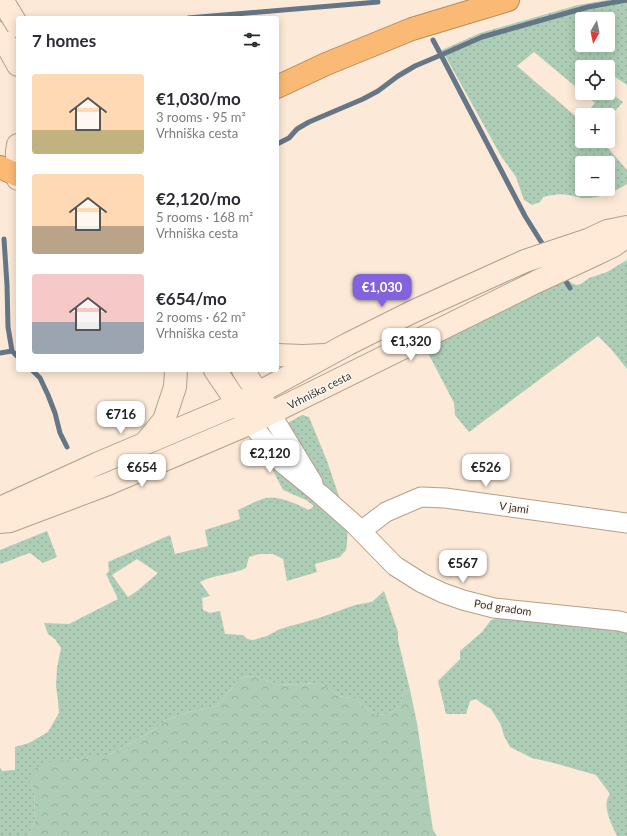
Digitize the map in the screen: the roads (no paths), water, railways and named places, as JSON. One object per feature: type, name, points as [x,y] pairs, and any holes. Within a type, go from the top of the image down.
[{"type":"highway","points":[[1,1],[13,0]]},
{"type":"highway","points":[[279,86],[326,64],[412,29],[508,0]]},
{"type":"main road","points":[[1,1],[16,23]]},
{"type":"main road","points":[[0,33],[16,59]]},
{"type":"main road","points":[[12,174],[16,156]]},
{"type":"main road","name":"Vrhniška cesta","points":[[0,522],[10,521],[108,484],[271,414],[536,282],[591,247],[607,231],[627,227]]},
{"type":"main road","name":"Vrhniška cesta","points":[[0,508],[99,463],[238,404],[328,355],[412,312],[524,261],[591,247],[614,246],[627,236]]},
{"type":"main road","points":[[279,355],[328,355]]},
{"type":"main road","points":[[145,444],[164,420],[175,387],[176,372]]},
{"type":"main road","points":[[216,372],[251,423]]},
{"type":"main road","points":[[245,372],[271,414]]},
{"type":"street","points":[[271,414],[320,494]]},
{"type":"street","points":[[251,423],[282,463],[320,494]]},
{"type":"street","name":"Pod gradom","points":[[320,494],[361,531],[395,566],[422,583],[443,593],[494,608],[627,623]]},
{"type":"street","name":"V jami","points":[[361,531],[386,512],[421,497],[445,498],[627,523]]},
{"type":"waterway","points":[[433,40],[441,55],[482,37],[588,7],[627,0]]},
{"type":"waterway","points":[[212,16],[378,2]]},
{"type":"waterway","points":[[279,143],[289,138],[297,129],[309,122],[363,99],[378,91],[398,76],[415,66],[441,55],[525,216],[545,248]]},
{"type":"waterway","points":[[4,239],[8,327],[12,351],[16,355]]},
{"type":"waterway","points":[[562,275],[570,288]]},
{"type":"waterway","points":[[0,353],[12,351]]},
{"type":"waterway","points":[[34,372],[40,378],[48,395],[55,413],[60,433],[67,447]]}]
